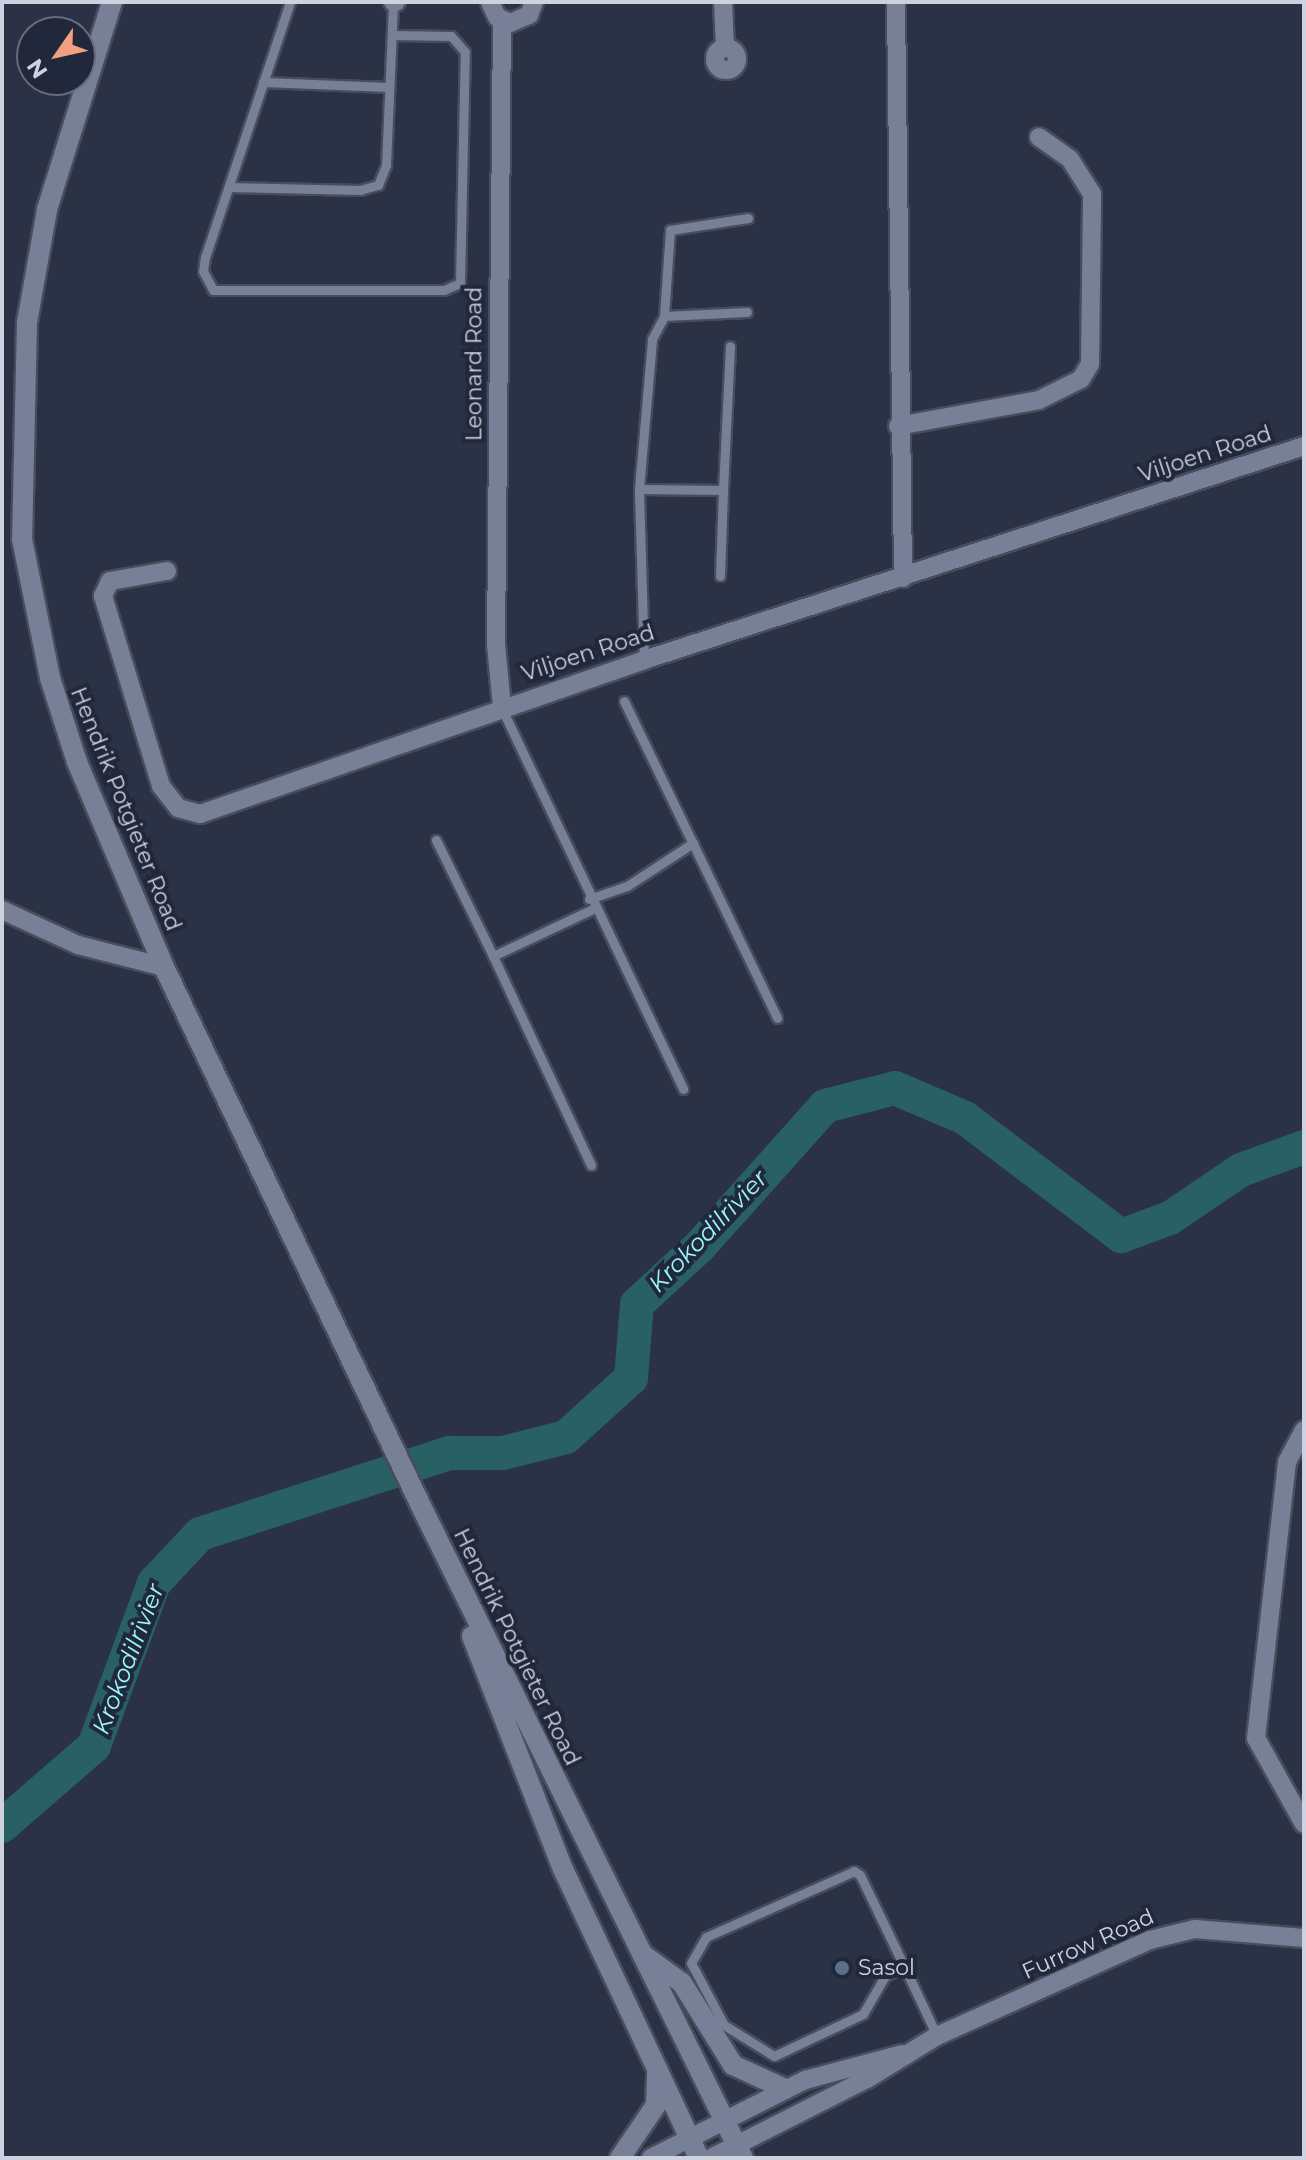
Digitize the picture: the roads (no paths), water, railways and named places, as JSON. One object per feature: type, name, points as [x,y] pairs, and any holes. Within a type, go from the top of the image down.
[{"type":"main road","name":"Hendrik Potgieter Road","points":[[112,2],[34,271],[20,394],[22,539],[50,678],[77,762],[164,967],[394,1451],[740,2151]]},
{"type":"main road","name":"Hendrik Potgieter Road","points":[[424,1512],[563,1869],[696,2148]]},
{"type":"main road","points":[[642,1954],[682,1983],[733,2065],[785,2089]]},
{"type":"main road","points":[[620,2158],[656,2105],[657,2064]]},
{"type":"street","points":[[490,2],[502,21],[524,20],[534,2]]},
{"type":"street","points":[[723,2],[725,47]]},
{"type":"street","points":[[896,2],[898,426],[903,578]]},
{"type":"street","name":"Leonard Road","points":[[502,21],[496,645],[502,707]]},
{"type":"street","points":[[898,426],[1039,400],[1081,379],[1090,364],[1095,204],[1070,159],[1039,137]]},
{"type":"street","name":"Viljoen Road","points":[[167,571],[110,581],[103,596],[161,786],[188,812],[209,812],[502,707],[1304,446]]},
{"type":"street","points":[[2,910],[78,945],[164,967]]},
{"type":"street","points":[[1304,1430],[1287,1462],[1256,1738],[1304,1824]]},
{"type":"street","name":"Furrow Road","points":[[711,2158],[740,2151],[937,2036],[1174,1932],[1221,1929],[1304,1938]]},
{"type":"street","name":"Furrow Road","points":[[651,2158],[696,2148],[724,2118],[785,2089],[902,2054]]},
{"type":"lane","points":[[290,2],[205,257],[203,271],[213,290],[444,290],[460,283],[465,52],[451,36],[393,35]]},
{"type":"lane","points":[[229,187],[360,190],[378,185],[386,165],[394,2]]},
{"type":"lane","points":[[263,82],[388,87]]},
{"type":"lane","points":[[644,660],[639,489],[652,339],[664,316],[670,230],[748,218]]},
{"type":"lane","points":[[664,316],[747,312]]},
{"type":"lane","points":[[720,576],[730,346]]},
{"type":"lane","points":[[639,489],[723,490]]},
{"type":"lane","points":[[624,701],[777,1018]]},
{"type":"lane","points":[[502,707],[591,904],[683,1089]]},
{"type":"lane","points":[[436,840],[591,1165]]},
{"type":"lane","points":[[493,956],[627,886],[693,843]]},
{"type":"lane","points":[[904,1966],[885,1976],[863,2014],[774,2056],[724,2025],[691,1963],[706,1937],[854,1871],[904,1966],[937,2036]]},
{"type":"waterway","name":"Krokodilrivier","points":[[2,1826],[94,1746],[154,1583],[200,1534],[450,1453],[503,1453],[566,1437],[631,1378],[637,1304],[700,1246],[825,1106],[895,1088],[965,1118],[1121,1236],[1170,1218],[1241,1170],[1304,1147]]},
{"type":"place","name":"Sasol","points":[[842,1968]]}]
